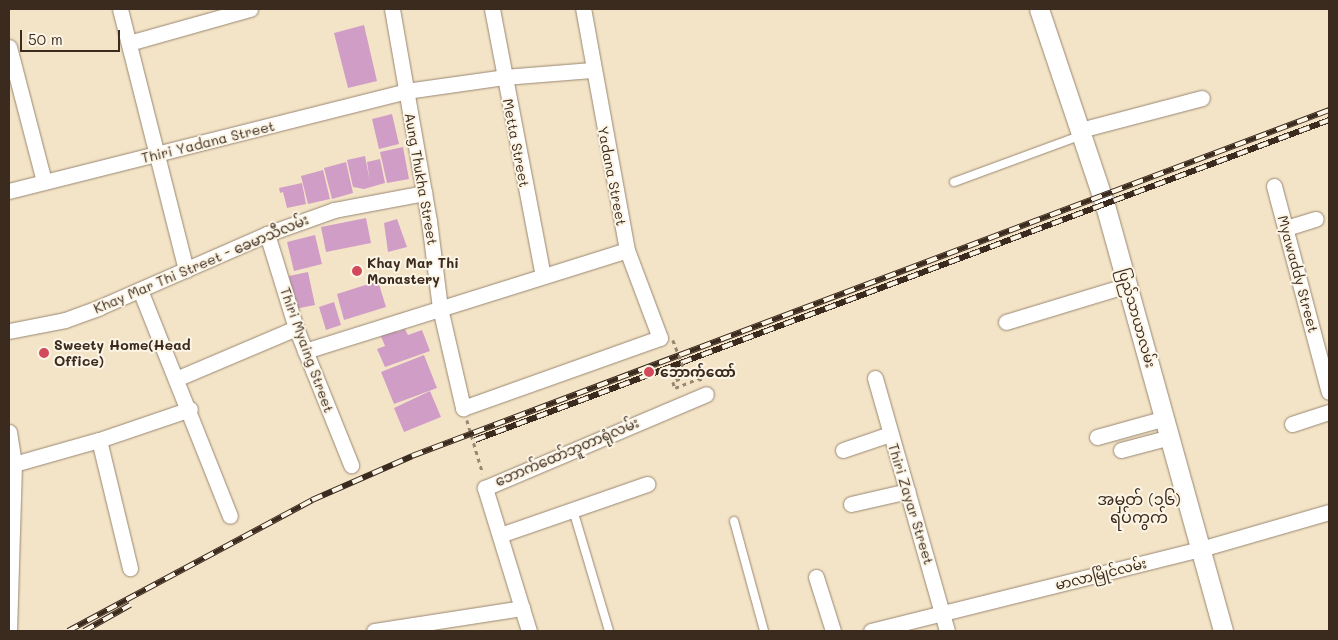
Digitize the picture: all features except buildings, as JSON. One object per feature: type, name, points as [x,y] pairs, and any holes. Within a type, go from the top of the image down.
[{"type":"street","points":[[120,9],[186,270]]},
{"type":"street","points":[[129,42],[250,9]]},
{"type":"street","name":"Aung Thukha Street","points":[[392,9],[424,193],[440,308],[463,408]]},
{"type":"street","name":"Metta Street","points":[[492,9],[542,276]]},
{"type":"street","name":"Yadana Street","points":[[583,9],[592,70],[627,250],[667,339]]},
{"type":"street","name":"ပြည်သာယာလမ်း","points":[[1039,9],[1081,133],[1128,285],[1223,631]]},
{"type":"street","points":[[9,47],[44,182]]},
{"type":"street","name":"Thiri Yadana Street","points":[[9,191],[158,156],[406,91],[504,77],[592,70]]},
{"type":"street","points":[[1081,133],[1202,98]]},
{"type":"street","name":"Myawaddy Street","points":[[1274,186],[1329,392]]},
{"type":"street","name":"Khay Mar Thi Street - ခေမာသီလမ်း","points":[[9,331],[65,320],[140,290],[267,234],[334,210],[424,193]]},
{"type":"street","points":[[1286,228],[1316,219]]},
{"type":"street","name":"Thiri Myaing Street","points":[[267,234],[296,328],[351,465]]},
{"type":"street","points":[[305,351],[627,250]]},
{"type":"street","points":[[1006,322],[1128,285]]},
{"type":"street","points":[[140,290],[190,409],[230,516]]},
{"type":"street","points":[[176,379],[296,328]]},
{"type":"street","points":[[463,408],[667,339]]},
{"type":"street","name":"Thiri Zayar Street","points":[[875,378],[948,631]]},
{"type":"street","name":"ဘောက်ထော်ဘူတာရုံလမ်း","points":[[528,631],[485,488],[706,394]]},
{"type":"street","points":[[14,464],[99,440],[190,409]]},
{"type":"street","points":[[1292,424],[1329,412]]},
{"type":"street","points":[[1097,436],[1165,418]]},
{"type":"street","points":[[9,432],[14,464],[9,631]]},
{"type":"street","points":[[843,450],[890,434]]},
{"type":"street","points":[[1121,450],[1170,436]]},
{"type":"street","points":[[99,440],[130,568]]},
{"type":"street","points":[[500,535],[646,484]]},
{"type":"street","points":[[851,504],[908,492]]},
{"type":"street","name":"မာလာမြိုင်လမ်း","points":[[872,631],[1201,549],[1329,512]]},
{"type":"street","points":[[816,577],[833,631]]},
{"type":"street","points":[[374,631],[522,608]]},
{"type":"lane","points":[[954,182],[1081,133]]},
{"type":"lane","points":[[573,510],[609,631]]},
{"type":"lane","points":[[734,521],[764,631]]},
{"type":"path","points":[[667,339],[687,376],[673,382]]},
{"type":"path","points":[[463,408],[480,459],[485,488]]},
{"type":"railway","points":[[68,631],[312,500],[412,456],[1329,110]]},
{"type":"railway","points":[[475,440],[1329,120]]},
{"type":"railway","points":[[84,631],[130,605]]},
{"type":"place","name":"Khay Mar Thi Monastery","points":[[357,271]]},
{"type":"place","name":"Sweety Home(Head Office)","points":[[44,353]]},
{"type":"place","name":"ဘောက်ထော်","points":[[649,372]]},
{"type":"district","name":"အမှတ် (၁၆) ရပ်ကွက်","points":[[1139,508]]}]
